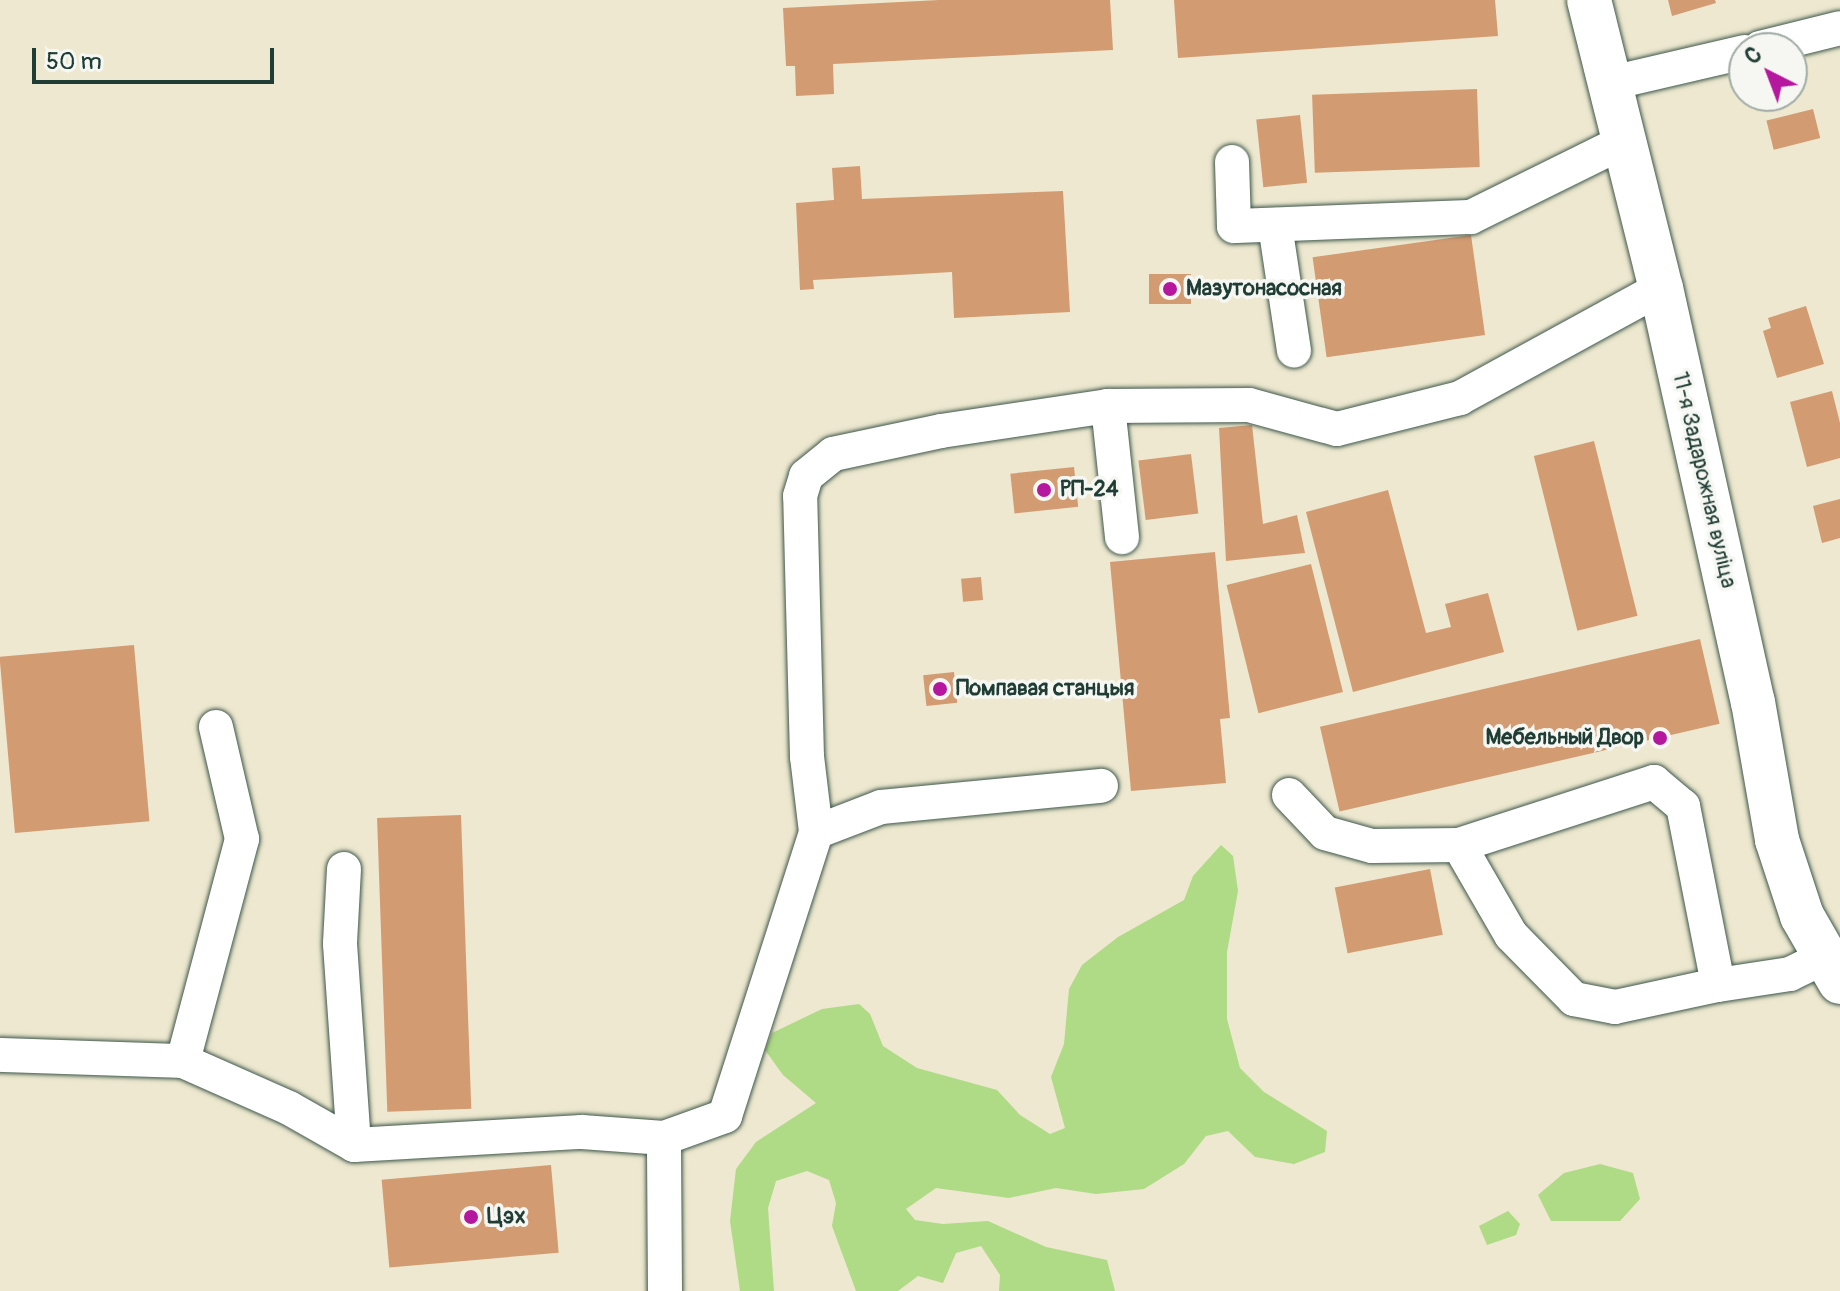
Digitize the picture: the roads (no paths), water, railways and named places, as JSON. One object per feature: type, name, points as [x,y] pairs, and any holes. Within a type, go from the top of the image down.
[{"type":"main road","name":"11-я Задарожная вуліца","points":[[1589,0],[1661,288],[1753,702],[1777,840],[1802,916],[1835,968]]},
{"type":"street","points":[[1808,36],[1840,28]]},
{"type":"street","points":[[1611,83],[1728,56]]},
{"type":"street","points":[[1232,162],[1234,226],[1471,217],[1625,141]]},
{"type":"street","points":[[1275,225],[1294,351]]},
{"type":"street","points":[[0,1055],[183,1061],[289,1108],[354,1145],[582,1132],[664,1138],[725,1116],[816,832],[807,757],[800,527],[800,496],[806,476],[833,454],[1108,406],[1249,405],[1337,429],[1460,398],[1661,288]]},
{"type":"street","points":[[1108,406],[1122,537]]},
{"type":"street","points":[[183,1061],[242,839],[216,727]]},
{"type":"street","points":[[1289,795],[1325,833],[1372,846],[1459,845],[1654,782],[1683,806],[1718,985]]},
{"type":"street","points":[[816,832],[881,807],[1101,786]]},
{"type":"street","points":[[1459,845],[1511,935],[1574,999],[1615,1007],[1718,985],[1835,968]]},
{"type":"street","points":[[344,869],[340,944],[354,1145]]},
{"type":"street","points":[[664,1138],[665,1291]]},
{"type":"place","name":"Мазутонасосная","points":[[1170,289]]},
{"type":"place","name":"РП-24","points":[[1044,490]]},
{"type":"place","name":"Помпавая станцыя","points":[[940,689]]},
{"type":"place","name":"Мебельный Двор","points":[[1660,738]]},
{"type":"place","name":"Цэх","points":[[471,1217]]}]
